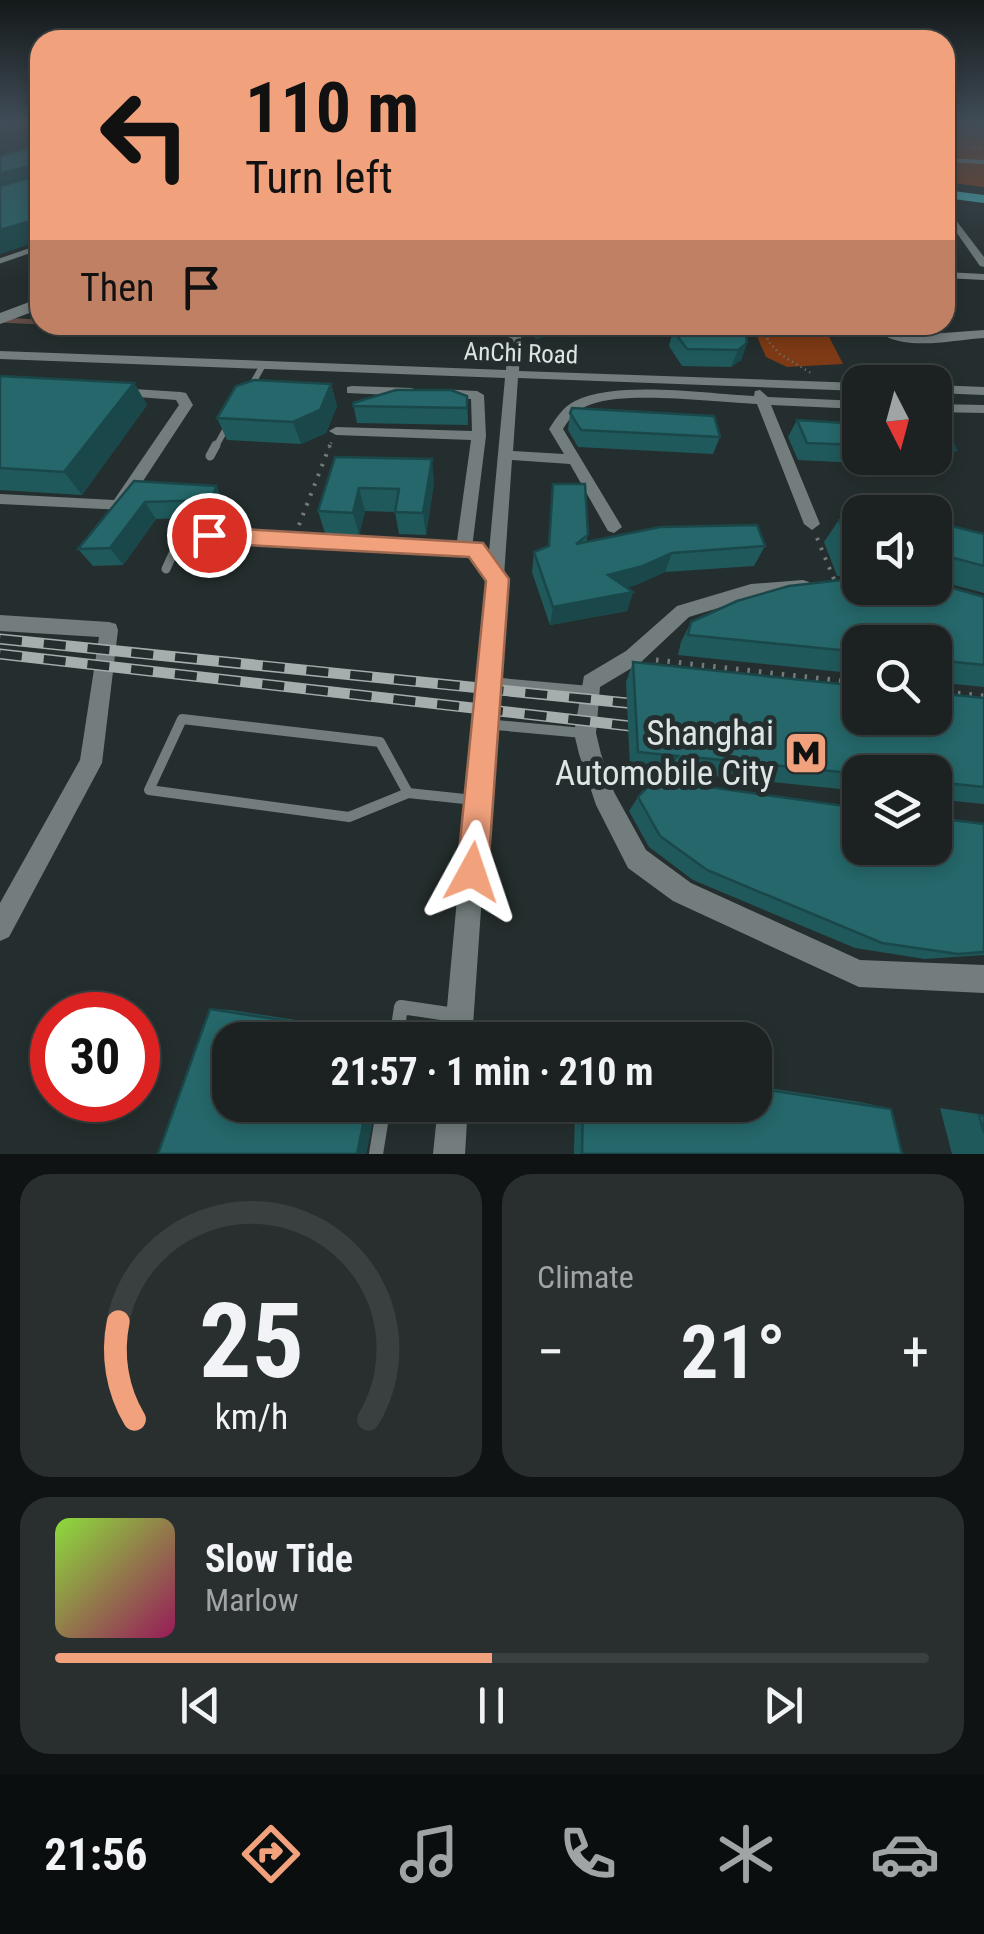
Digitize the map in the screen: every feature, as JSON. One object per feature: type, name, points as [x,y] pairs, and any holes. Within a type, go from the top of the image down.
[{"type":"main road","points":[[955,193],[984,196]]},
{"type":"street","points":[[955,224],[984,264]]},
{"type":"street","points":[[955,276],[984,277]]},
{"type":"street","points":[[1,311],[30,303]]},
{"type":"street","points":[[955,333],[984,329]]},
{"type":"street","points":[[460,1022],[516,335]]},
{"type":"street","points":[[890,336],[916,339],[943,335]]},
{"type":"street","name":"AnChi Road","points":[[0,355],[82,363],[263,365],[842,387]]},
{"type":"street","points":[[756,384],[812,524]]},
{"type":"street","points":[[952,389],[984,390]]},
{"type":"street","points":[[352,390],[477,395],[480,436],[464,548]]},
{"type":"street","points":[[0,499],[118,506],[186,404],[180,396],[93,391]]},
{"type":"street","points":[[614,528],[556,429],[565,412],[586,399],[622,394],[842,404]]},
{"type":"street","points":[[952,408],[984,409]]},
{"type":"street","points":[[336,431],[480,436]]},
{"type":"street","points":[[508,455],[576,460]]},
{"type":"street","points":[[836,585],[751,590],[684,611],[633,657],[591,682],[586,734],[604,797],[637,859],[682,892],[859,973],[984,979]]},
{"type":"street","points":[[0,622],[108,630],[90,763],[0,928]]},
{"type":"street","points":[[449,1154],[452,1122]]},
{"type":"lane","points":[[0,261],[30,250]]},
{"type":"lane","points":[[246,395],[263,365]]},
{"type":"lane","points":[[210,456],[236,410]]},
{"type":"lane","points":[[166,569],[176,547],[209,535],[475,549],[497,579]]},
{"type":"lane","points":[[488,682],[590,691]]},
{"type":"lane","points":[[408,793],[380,742],[182,719],[150,790],[349,817],[408,793],[479,800]]},
{"type":"lane","points":[[485,724],[586,734]]},
{"type":"lane","points":[[399,1022],[401,1007],[460,1016]]},
{"type":"lane","points":[[376,1154],[381,1122]]},
{"type":"path","points":[[769,335],[767,340],[780,359],[806,368],[821,386]]},
{"type":"path","points":[[293,539],[336,431]]},
{"type":"path","points":[[812,524],[836,585]]},
{"type":"path","points":[[633,657],[842,680]]},
{"type":"path","points":[[952,693],[984,696]]},
{"type":"path","points":[[596,772],[671,782]]},
{"type":"shaded area","points":[[955,176],[984,176],[984,187],[955,183]]},
{"type":"shaded area","points":[[756,335],[828,335],[843,364],[787,367],[766,357]]},
{"type":"building","points":[[30,177],[30,221],[0,230],[0,186]]},
{"type":"building","points":[[677,335],[746,335],[747,343],[738,350],[687,349]]},
{"type":"building","points":[[0,376],[134,383],[64,472],[0,468]]},
{"type":"building","points":[[254,380],[331,384],[320,410],[293,422],[217,418],[236,386]]},
{"type":"building","points":[[396,390],[451,390],[467,396],[467,408],[353,406]]},
{"type":"building","points":[[572,408],[714,416],[720,437],[581,430],[570,413]]},
{"type":"building","points":[[797,420],[842,423],[842,444],[807,443]]},
{"type":"building","points":[[335,457],[432,459],[423,513],[395,512],[399,489],[359,488],[353,513],[318,511]]},
{"type":"building","points":[[134,481],[216,486],[212,500],[145,502],[110,548],[78,549]]},
{"type":"building","points":[[553,484],[585,484],[588,535],[576,544],[660,527],[757,525],[765,546],[672,553],[608,575],[633,592],[553,607],[534,552],[549,546]]},
{"type":"building","points":[[952,526],[984,534],[984,566],[952,558]]},
{"type":"building","points":[[842,580],[842,605],[952,605],[952,588],[984,597],[984,665],[952,662],[952,625],[842,625],[842,650],[688,635],[691,622],[737,601],[789,586]]},
{"type":"building","points":[[633,662],[842,684],[842,735],[952,735],[952,695],[984,698],[984,787],[952,784],[952,755],[842,755],[842,772],[683,756],[680,783],[842,806],[842,865],[952,865],[952,820],[984,824],[984,952],[958,954],[882,943],[707,870],[660,836],[638,797],[678,756],[638,752]]},
{"type":"building","points":[[210,1009],[294,1022],[212,1022],[212,1122],[364,1122],[357,1154],[158,1154]]},
{"type":"building","points":[[772,1091],[891,1109],[902,1154],[582,1154],[583,1122],[772,1122]]},
{"type":"waterway","points":[[0,320],[30,322]]},
{"type":"railway","points":[[0,639],[656,706]]},
{"type":"railway","points":[[0,654],[656,729]]},
{"type":"place","name":"Shanghai Automobile City","points":[[806,753]]},
{"type":"route","points":[[209,535],[475,549],[497,579],[472,872]]}]
